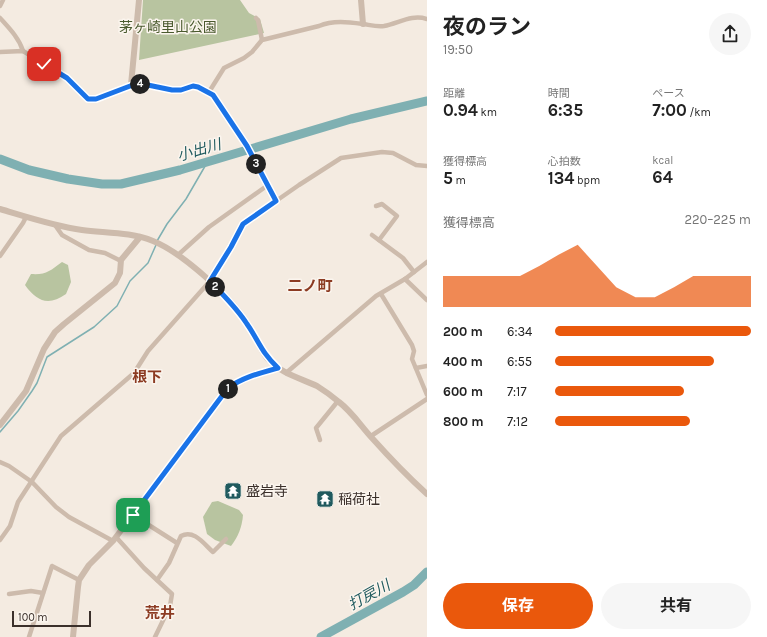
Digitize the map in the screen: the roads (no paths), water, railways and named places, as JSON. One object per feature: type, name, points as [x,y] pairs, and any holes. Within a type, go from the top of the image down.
[{"type":"street","points":[[0,6],[3,0]]},
{"type":"street","points":[[131,85],[139,0]]},
{"type":"street","points":[[361,0],[363,24]]},
{"type":"street","points":[[209,92],[224,68],[244,58],[252,52],[262,40],[327,23],[338,22],[384,26],[412,17],[427,19]]},
{"type":"street","points":[[0,18],[11,30],[22,46],[23,51]]},
{"type":"street","points":[[256,18],[258,20],[262,40]]},
{"type":"street","points":[[0,52],[23,51],[67,78],[88,99],[96,99],[138,83],[172,90],[181,90],[193,86],[209,92],[213,95],[247,146],[276,201]]},
{"type":"street","points":[[0,540],[10,526],[18,502],[61,436],[134,373],[148,351],[210,281],[243,224],[341,158],[382,152],[393,153],[416,165],[427,166]]},
{"type":"street","points":[[178,254],[209,227],[268,185]]},
{"type":"street","points":[[376,206],[382,204],[397,216],[379,240]]},
{"type":"street","points":[[0,209],[55,225],[82,230],[124,233],[140,236],[154,241],[178,254],[210,281],[231,302],[248,325],[262,350],[278,368],[317,386],[338,400],[427,494]]},
{"type":"street","points":[[0,256],[26,217]]},
{"type":"street","points":[[55,225],[62,235],[89,250],[105,253],[121,261]]},
{"type":"street","points":[[372,235],[403,258],[414,272]]},
{"type":"street","points":[[0,425],[26,392],[44,349],[52,336],[64,324],[115,283],[120,273],[123,256],[140,236]]},
{"type":"street","points":[[286,373],[381,294],[405,279],[427,262]]},
{"type":"street","points":[[405,279],[427,300]]},
{"type":"street","points":[[371,436],[427,397],[412,359],[414,351],[412,345],[381,294]]},
{"type":"street","points":[[416,368],[427,366]]},
{"type":"street","points":[[73,637],[80,580],[89,565],[115,539],[228,388],[247,377],[278,368]]},
{"type":"street","points":[[320,440],[316,428],[338,400]]},
{"type":"street","points":[[0,462],[9,466],[32,482],[56,507],[69,517],[115,539],[172,594],[170,606],[155,637]]},
{"type":"street","points":[[133,515],[177,543]]},
{"type":"street","points":[[156,580],[169,562],[181,536],[189,533],[194,535],[213,552],[226,539]]},
{"type":"street","points":[[29,637],[52,566],[80,580]]},
{"type":"street","points":[[9,594],[31,591],[43,593]]},
{"type":"waterway","name":"小出川","points":[[0,159],[29,170],[68,179],[102,184],[121,184],[180,170],[351,119],[427,101]]},
{"type":"waterway","points":[[157,241],[167,224],[186,199],[208,161]]},
{"type":"waterway","points":[[0,432],[18,411],[32,391],[37,383],[47,357],[94,327],[117,306],[130,281],[148,263],[156,245]]},
{"type":"waterway","name":"打戻川","points":[[321,637],[403,592],[414,585],[427,572]]},
{"type":"place","name":"盛岩寺","points":[[233,491]]},
{"type":"place","name":"稲荷社","points":[[325,499]]},
{"type":"district","name":"二ノ町","points":[[310,286]]},
{"type":"district","name":"根下","points":[[147,377]]},
{"type":"district","name":"荒井","points":[[160,613]]},
{"type":"park label","name":"茅ヶ崎里山公園","points":[[168,27]]}]
